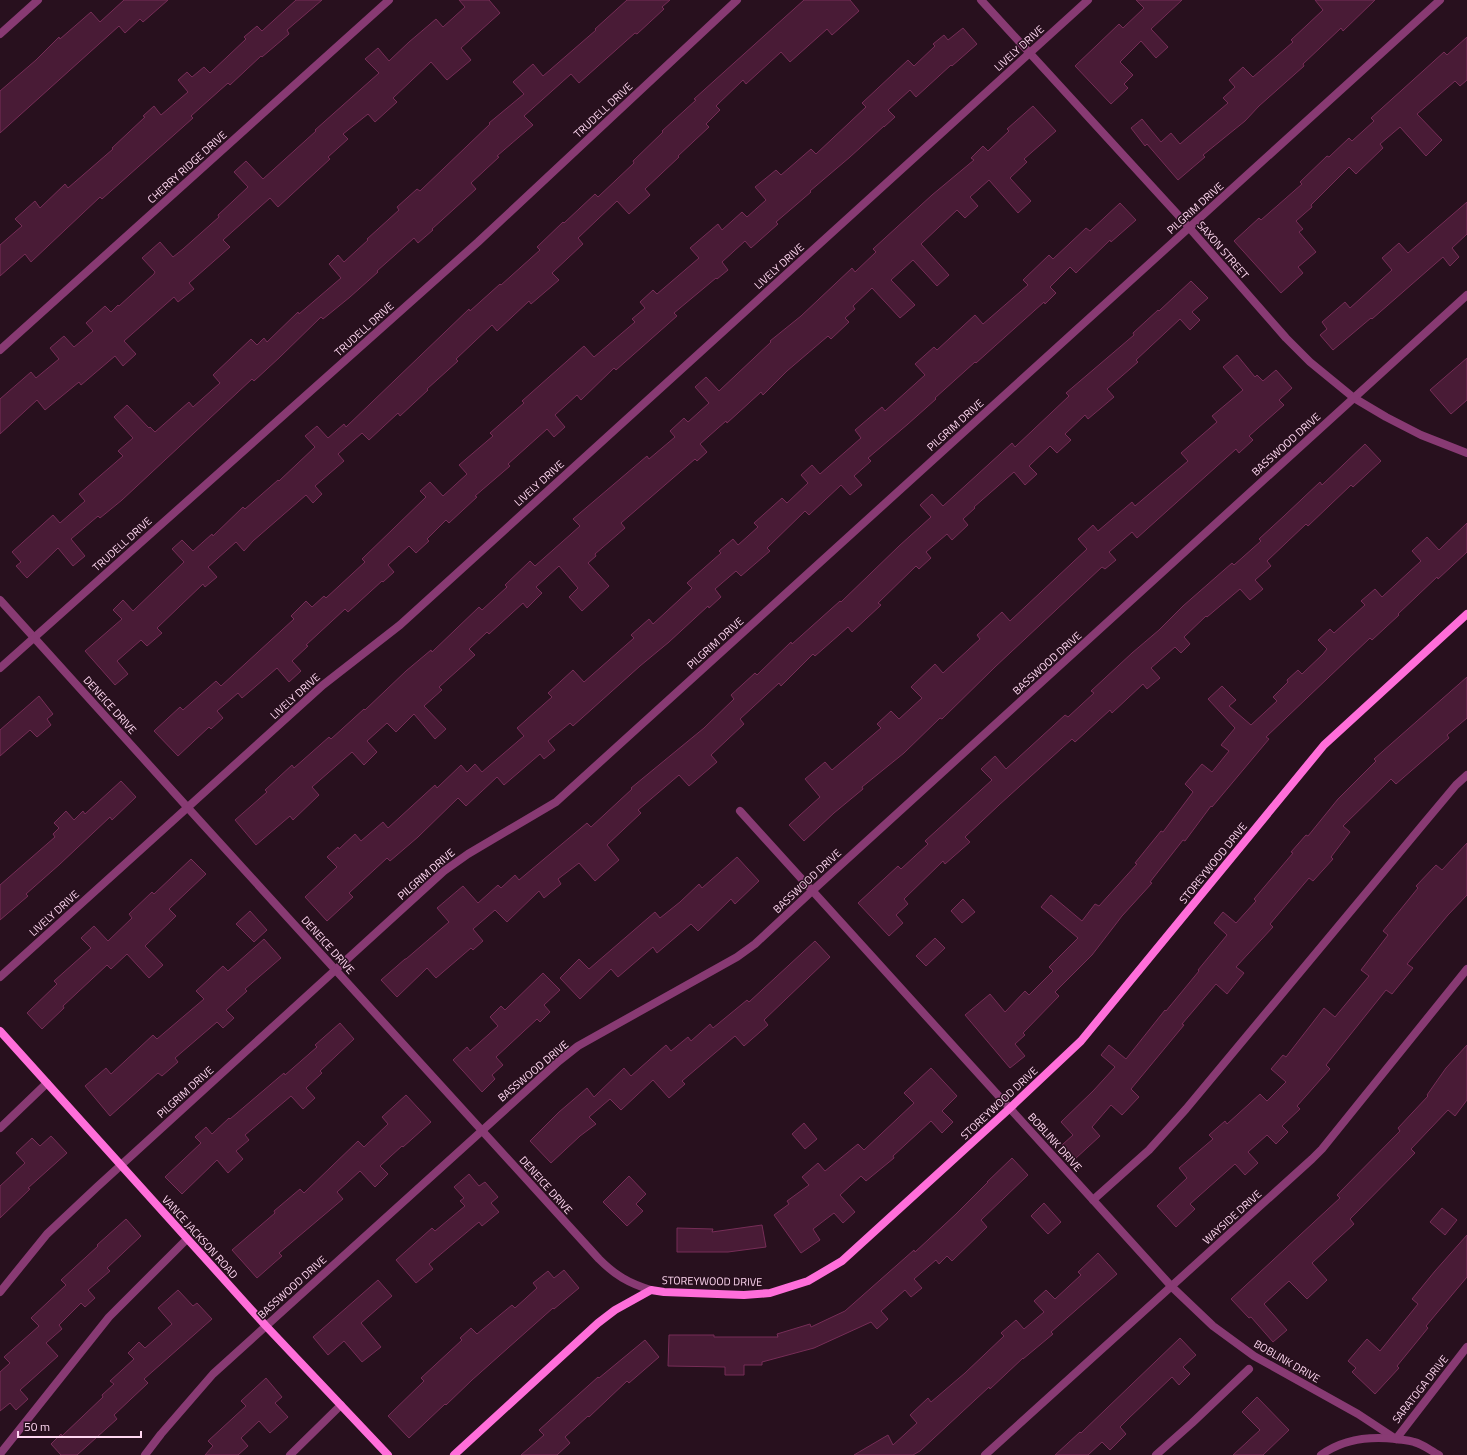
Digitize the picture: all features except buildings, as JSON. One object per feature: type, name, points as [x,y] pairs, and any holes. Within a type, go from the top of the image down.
[{"type":"street","points":[[0,34],[38,0]]},
{"type":"street","name":"CHERRY RIDGE DRIVE","points":[[0,350],[389,0]]},
{"type":"street","name":"TRUDELL DRIVE","points":[[0,668],[478,242],[737,0]]},
{"type":"street","name":"SAXON STREET","points":[[981,0],[1189,228],[1286,338],[1310,362],[1354,398],[1386,418],[1421,435],[1467,453]]},
{"type":"street","name":"LIVELY DRIVE","points":[[0,977],[323,685],[400,625],[1088,0]]},
{"type":"street","name":"PILGRIM DRIVE","points":[[0,1292],[47,1234],[456,861],[556,802],[1440,0]]},
{"type":"street","name":"BASSWOOD DRIVE","points":[[145,1455],[160,1434],[213,1374],[481,1130],[578,1046],[737,957],[755,944],[1467,295]]},
{"type":"street","name":"DENEICE DRIVE","points":[[0,600],[187,808],[598,1259],[622,1279],[650,1290]]},
{"type":"street","name":"STOREYWOOD DRIVE","points":[[454,1455],[598,1323],[615,1310],[650,1290],[664,1292],[744,1295],[770,1293],[808,1281],[842,1261],[1010,1108],[1081,1041],[1324,745],[1467,614]]},
{"type":"street","points":[[1093,1200],[1149,1150],[1186,1109],[1456,785],[1467,775]]},
{"type":"street","name":"BOBLINK DRIVE","points":[[740,811],[1172,1287],[1213,1326],[1254,1356],[1358,1414],[1396,1439]]},
{"type":"street","name":"WAYSIDE DRIVE","points":[[985,1455],[1172,1287],[1322,1148],[1467,969]]},
{"type":"street","name":"VANCE JACKSON ROAD","points":[[0,1031],[266,1326],[388,1455]]},
{"type":"street","points":[[0,1128],[47,1083]]},
{"type":"street","points":[[0,1454],[109,1317],[187,1239]]},
{"type":"street","name":"SARATOGA DRIVE","points":[[1321,1455],[1329,1449],[1370,1437],[1396,1439],[1467,1348]]},
{"type":"street","points":[[1156,1455],[1192,1423],[1249,1368]]},
{"type":"street","points":[[290,1455],[341,1405]]},
{"type":"street","points":[[1396,1439],[1414,1442],[1439,1455]]}]
